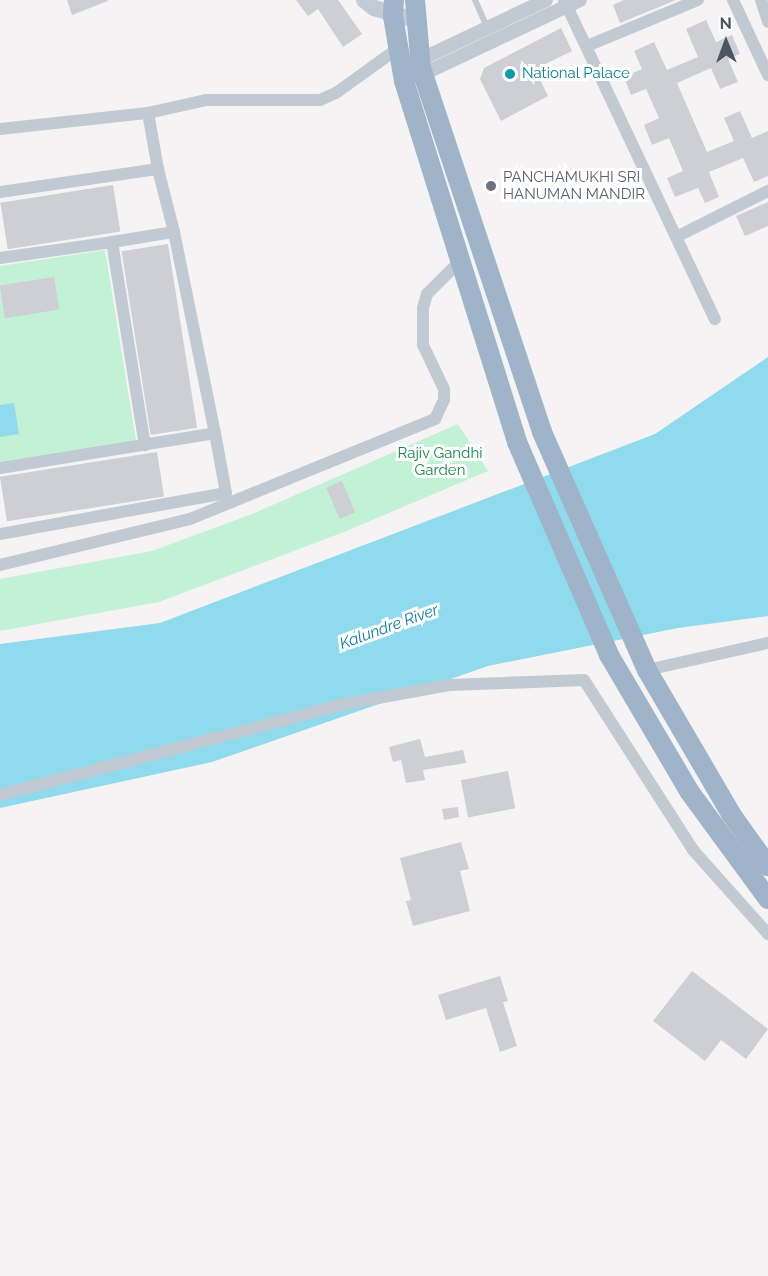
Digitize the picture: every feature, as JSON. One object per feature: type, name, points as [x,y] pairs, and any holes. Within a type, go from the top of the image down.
[{"type":"highway","points":[[415,0],[415,20],[422,68],[542,432],[634,645],[647,670],[731,814],[768,866]]},
{"type":"highway","points":[[393,8],[401,66],[459,262],[518,442],[609,655],[689,791],[768,899]]},
{"type":"main road","points":[[370,3],[393,8],[415,20]]},
{"type":"street","points":[[422,68],[488,28],[546,0]]},
{"type":"street","points":[[587,46],[698,0]]},
{"type":"street","points":[[734,0],[768,75]]},
{"type":"street","points":[[760,0],[768,22]]},
{"type":"street","points":[[0,129],[148,113],[222,98],[320,100],[401,66],[422,68],[571,2],[587,46],[714,319]]},
{"type":"street","points":[[0,534],[226,494],[148,113]]},
{"type":"street","points":[[0,192],[158,169]]},
{"type":"street","points":[[676,237],[768,191]]},
{"type":"street","points":[[0,258],[174,232]]},
{"type":"street","points":[[112,242],[145,445]]},
{"type":"street","points":[[0,565],[190,519],[435,419],[444,400],[444,389],[423,345],[423,308],[427,294],[459,262]]},
{"type":"street","points":[[0,468],[215,433]]},
{"type":"street","points":[[647,670],[768,644]]},
{"type":"street","points":[[0,795],[345,704],[450,685],[584,680],[693,850],[768,934]]},
{"type":"lane","points":[[475,0],[488,28]]},
{"type":"green space","points":[[105,250],[136,440],[0,462],[0,266]]},
{"type":"green space","name":"Rajiv Gandhi Garden","points":[[458,424],[488,471],[344,532],[159,602],[0,631],[0,579],[152,551],[252,514]]},
{"type":"water","name":"Kalundre River","points":[[768,357],[768,616],[678,628],[488,666],[212,762],[0,808],[0,644],[160,623],[655,434]]},
{"type":"water","points":[[14,403],[19,434],[0,437],[0,405]]},
{"type":"building","points":[[67,0],[108,0],[108,1],[72,15]]},
{"type":"building","points":[[296,0],[338,0],[362,34],[343,47],[318,9],[308,16]]},
{"type":"building","name":"National Palace","points":[[624,0],[676,0],[620,23],[613,5]]},
{"type":"building","points":[[706,20],[716,42],[732,35],[740,54],[728,59],[738,82],[720,89],[711,68],[677,83],[707,152],[734,141],[724,118],[740,111],[752,138],[768,131],[768,176],[754,182],[743,158],[709,172],[719,197],[705,203],[698,188],[675,197],[667,178],[683,171],[669,138],[652,145],[644,125],[659,118],[646,89],[631,95],[624,77],[642,69],[634,51],[654,42],[667,70],[698,57],[686,29]]},
{"type":"building","name":"National Palace","points":[[561,28],[572,51],[535,69],[548,96],[501,121],[480,79],[484,68]]},
{"type":"building","points":[[113,185],[120,231],[8,249],[0,203]]},
{"type":"building","points":[[768,202],[768,226],[745,236],[736,216]]},
{"type":"building","points":[[168,244],[197,428],[151,435],[122,251]]},
{"type":"building","points":[[54,277],[59,310],[5,318],[0,286]]},
{"type":"building","points":[[157,452],[164,496],[7,521],[0,477]]},
{"type":"building","points":[[342,481],[355,512],[340,519],[326,488]]},
{"type":"building","points":[[420,739],[425,757],[463,750],[466,763],[423,770],[425,780],[406,783],[401,760],[393,762],[389,747]]},
{"type":"building","points":[[508,771],[515,808],[468,817],[461,780]]},
{"type":"building","points":[[458,807],[459,817],[444,820],[442,809]]},
{"type":"building","points":[[461,842],[469,869],[460,871],[470,911],[413,926],[406,901],[411,900],[400,858]]},
{"type":"building","points":[[692,971],[768,1029],[746,1059],[721,1040],[705,1061],[653,1021]]},
{"type":"building","points":[[500,976],[508,1001],[503,1002],[517,1046],[500,1052],[486,1008],[446,1020],[438,995]]},
{"type":"place","name":"National Palace","points":[[510,74]]},
{"type":"place","name":"PANCHAMUKHI SRI HANUMAN MANDIR","points":[[491,186]]}]
